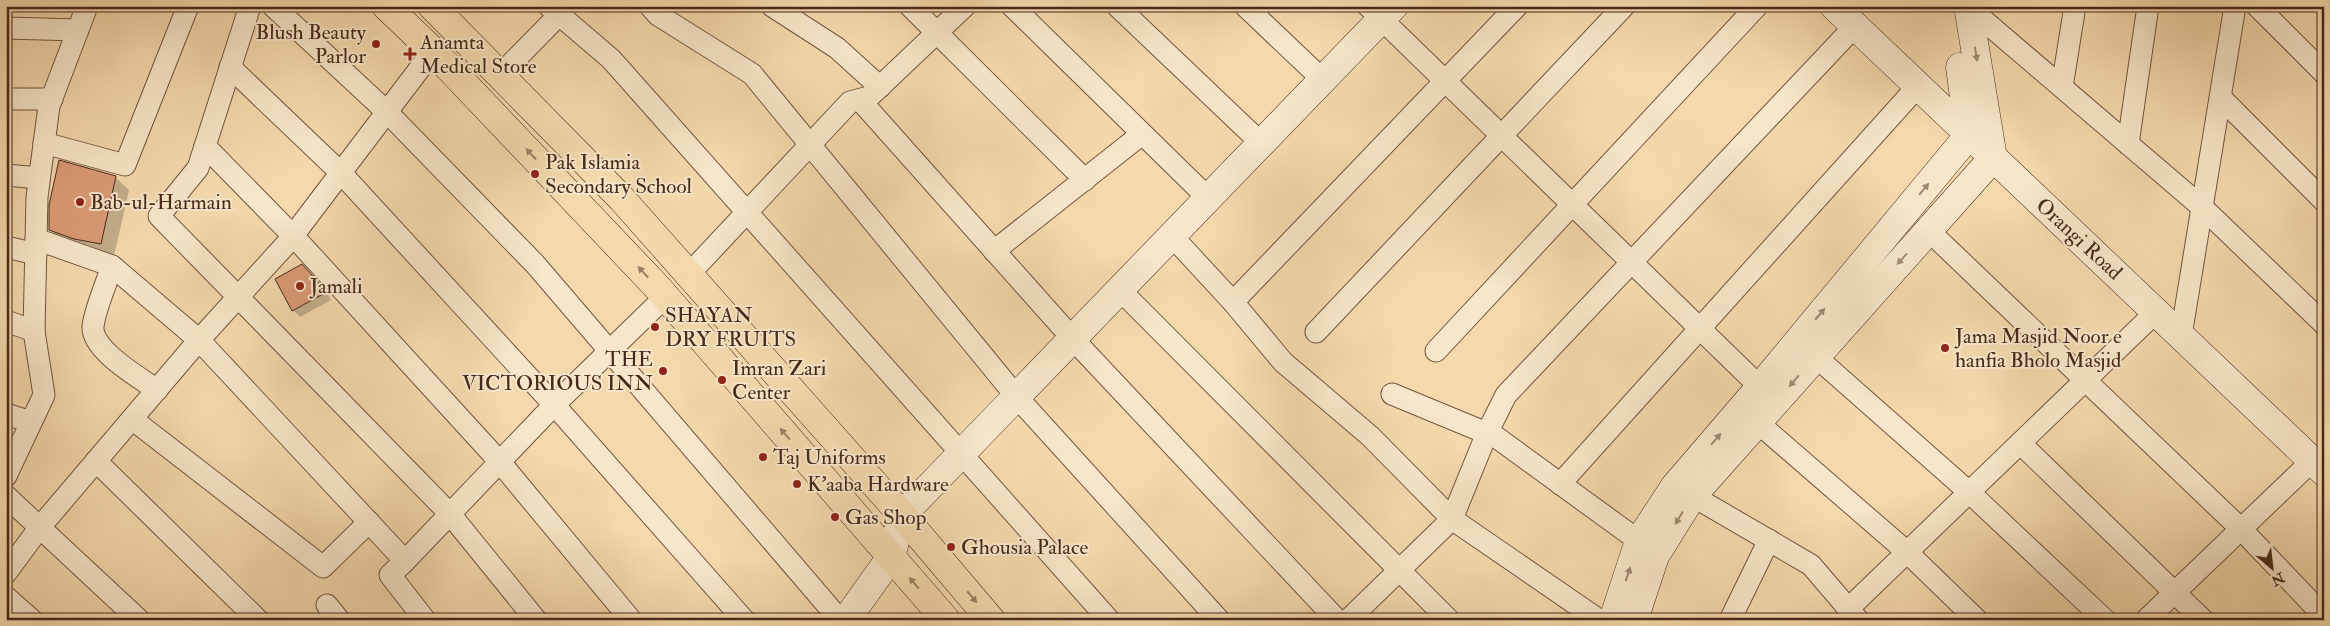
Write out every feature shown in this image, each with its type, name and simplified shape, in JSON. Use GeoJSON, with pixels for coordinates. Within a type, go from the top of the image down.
{"type":"FeatureCollection","features":[{"type":"Feature","properties":{"kind":"main road"},"geometry":{"type":"LineString","coordinates":[[386,6],[433,51],[665,297],[946,620]]}},
{"type":"Feature","properties":{"kind":"main road"},"geometry":{"type":"LineString","coordinates":[[432,6],[621,198],[902,515],[991,620]]}},
{"type":"Feature","properties":{"kind":"main road","name":"Orangi Road"},"geometry":{"type":"LineString","coordinates":[[1834,6],[2181,336],[2320,462]]}},
{"type":"Feature","properties":{"kind":"main road"},"geometry":{"type":"LineString","coordinates":[[1613,620],[1639,542],[1684,490],[1760,387],[1969,135],[1950,6]]}},
{"type":"Feature","properties":{"kind":"main road"},"geometry":{"type":"LineString","coordinates":[[1634,620],[1655,556],[1684,490],[1757,422],[1993,158],[1968,7]]}},
{"type":"Feature","properties":{"kind":"main road"},"geometry":{"type":"LineString","coordinates":[[846,620],[891,557],[902,515],[1323,80],[1381,11]]}},
{"type":"Feature","properties":{"kind":"street"},"geometry":{"type":"LineString","coordinates":[[6,476],[44,394],[34,330],[39,178],[52,99],[87,6]]}},
{"type":"Feature","properties":{"kind":"street"},"geometry":{"type":"LineString","coordinates":[[44,143],[125,165],[188,6]]}},
{"type":"Feature","properties":{"kind":"street"},"geometry":{"type":"LineString","coordinates":[[250,6],[198,168],[159,216],[450,514],[536,620]]}},
{"type":"Feature","properties":{"kind":"street"},"geometry":{"type":"LineString","coordinates":[[274,6],[387,112],[535,264],[840,620]]}},
{"type":"Feature","properties":{"kind":"street"},"geometry":{"type":"LineString","coordinates":[[650,6],[658,15],[752,74],[1016,396],[1219,620]]}},
{"type":"Feature","properties":{"kind":"street"},"geometry":{"type":"LineString","coordinates":[[910,6],[1085,180]]}},
{"type":"Feature","properties":{"kind":"street"},"geometry":{"type":"LineString","coordinates":[[689,274],[811,146],[850,102],[869,97],[965,6]]}},
{"type":"Feature","properties":{"kind":"street"},"geometry":{"type":"LineString","coordinates":[[1012,6],[1208,198]]}},
{"type":"Feature","properties":{"kind":"street"},"geometry":{"type":"LineString","coordinates":[[1118,6],[1261,143]]}},
{"type":"Feature","properties":{"kind":"street"},"geometry":{"type":"LineString","coordinates":[[1245,6],[1323,80]]}},
{"type":"Feature","properties":{"kind":"street"},"geometry":{"type":"LineString","coordinates":[[1232,302],[1517,6]]}},
{"type":"Feature","properties":{"kind":"street"},"geometry":{"type":"LineString","coordinates":[[1316,332],[1624,6]]}},
{"type":"Feature","properties":{"kind":"street"},"geometry":{"type":"LineString","coordinates":[[1436,351],[1757,6]]}},
{"type":"Feature","properties":{"kind":"street"},"geometry":{"type":"LineString","coordinates":[[1992,28],[1996,6]]}},
{"type":"Feature","properties":{"kind":"street"},"geometry":{"type":"LineString","coordinates":[[2062,88],[2076,6]]}},
{"type":"Feature","properties":{"kind":"street"},"geometry":{"type":"LineString","coordinates":[[2128,144],[2148,6]]}},
{"type":"Feature","properties":{"kind":"street"},"geometry":{"type":"LineString","coordinates":[[2181,336],[2235,6]]}},
{"type":"Feature","properties":{"kind":"street"},"geometry":{"type":"LineString","coordinates":[[2258,6],[2324,73]]}},
{"type":"Feature","properties":{"kind":"street"},"geometry":{"type":"LineString","coordinates":[[1968,7],[2203,208],[2324,324]]}},
{"type":"Feature","properties":{"kind":"street"},"geometry":{"type":"LineString","coordinates":[[784,9],[837,48],[880,86]]}},
{"type":"Feature","properties":{"kind":"street"},"geometry":{"type":"LineString","coordinates":[[500,75],[554,11],[611,59],[962,452],[1109,620]]}},
{"type":"Feature","properties":{"kind":"street"},"geometry":{"type":"LineString","coordinates":[[1381,11],[1444,82],[1760,387]]}},
{"type":"Feature","properties":{"kind":"street"},"geometry":{"type":"LineString","coordinates":[[1348,620],[1452,519],[1487,433],[1506,395],[1855,26]]}},
{"type":"Feature","properties":{"kind":"street"},"geometry":{"type":"LineString","coordinates":[[6,28],[78,30]]}},
{"type":"Feature","properties":{"kind":"street"},"geometry":{"type":"LineString","coordinates":[[6,573],[40,527],[198,340],[292,237],[433,51]]}},
{"type":"Feature","properties":{"kind":"street"},"geometry":{"type":"LineString","coordinates":[[230,67],[340,173],[554,405],[744,620]]}},
{"type":"Feature","properties":{"kind":"street"},"geometry":{"type":"LineString","coordinates":[[1560,484],[1918,86]]}},
{"type":"Feature","properties":{"kind":"street"},"geometry":{"type":"LineString","coordinates":[[2221,98],[2324,201]]}},
{"type":"Feature","properties":{"kind":"street"},"geometry":{"type":"LineString","coordinates":[[6,99],[52,99]]}},
{"type":"Feature","properties":{"kind":"street"},"geometry":{"type":"LineString","coordinates":[[860,100],[1072,338],[1337,620]]}},
{"type":"Feature","properties":{"kind":"street"},"geometry":{"type":"LineString","coordinates":[[994,251],[1142,134]]}},
{"type":"Feature","properties":{"kind":"street"},"geometry":{"type":"LineString","coordinates":[[205,146],[297,240],[499,461],[630,620]]}},
{"type":"Feature","properties":{"kind":"street"},"geometry":{"type":"LineString","coordinates":[[6,175],[39,178]]}},
{"type":"Feature","properties":{"kind":"street"},"geometry":{"type":"LineString","coordinates":[[1928,230],[2241,529],[2324,616]]}},
{"type":"Feature","properties":{"kind":"street"},"geometry":{"type":"LineString","coordinates":[[1172,235],[1283,362],[1370,436],[1452,519],[1599,620]]}},
{"type":"Feature","properties":{"kind":"street"},"geometry":{"type":"LineString","coordinates":[[6,246],[36,246],[112,266],[198,340],[404,561]]}},
{"type":"Feature","properties":{"kind":"street"},"geometry":{"type":"LineString","coordinates":[[112,266],[93,328],[96,340],[110,356],[157,390]]}},
{"type":"Feature","properties":{"kind":"street"},"geometry":{"type":"LineString","coordinates":[[1119,289],[1449,620]]}},
{"type":"Feature","properties":{"kind":"street"},"geometry":{"type":"LineString","coordinates":[[419,618],[390,575],[554,405],[611,352],[665,297]]}},
{"type":"Feature","properties":{"kind":"street"},"geometry":{"type":"LineString","coordinates":[[1684,490],[1811,564],[1852,615],[1907,552],[2156,312]]}},
{"type":"Feature","properties":{"kind":"street"},"geometry":{"type":"LineString","coordinates":[[6,321],[34,330]]}},
{"type":"Feature","properties":{"kind":"street"},"geometry":{"type":"LineString","coordinates":[[1815,356],[1969,492],[2105,620]]}},
{"type":"Feature","properties":{"kind":"street"},"geometry":{"type":"LineString","coordinates":[[1392,394],[1496,437],[1639,542]]}},
{"type":"Feature","properties":{"kind":"street"},"geometry":{"type":"LineString","coordinates":[[6,414],[31,422]]}},
{"type":"Feature","properties":{"kind":"street"},"geometry":{"type":"LineString","coordinates":[[132,419],[323,568],[369,522]]}},
{"type":"Feature","properties":{"kind":"street"},"geometry":{"type":"LineString","coordinates":[[1757,422],[1907,552],[1978,620]]}},
{"type":"Feature","properties":{"kind":"street"},"geometry":{"type":"LineString","coordinates":[[2020,443],[2203,620]]}},
{"type":"Feature","properties":{"kind":"street"},"geometry":{"type":"LineString","coordinates":[[96,461],[258,620]]}},
{"type":"Feature","properties":{"kind":"street"},"geometry":{"type":"LineString","coordinates":[[2146,620],[2241,529],[2320,462]]}},
{"type":"Feature","properties":{"kind":"street"},"geometry":{"type":"LineString","coordinates":[[6,496],[138,620]]}},
{"type":"Feature","properties":{"kind":"street"},"geometry":{"type":"LineString","coordinates":[[1730,620],[1770,540]]}},
{"type":"Feature","properties":{"kind":"street"},"geometry":{"type":"LineString","coordinates":[[6,596],[32,620]]}},
{"type":"Feature","properties":{"kind":"building","name":"Bab-ul-Harmain"},"geometry":{"type":"Polygon","coordinates":[[[59,160],[116,176],[101,244],[74,239],[49,230],[49,205],[59,160]]]}},
{"type":"Feature","properties":{"kind":"building","name":"Jamali"},"geometry":{"type":"Polygon","coordinates":[[[302,264],[321,285],[325,293],[292,311],[275,279],[302,264]]]}},
{"type":"Feature","properties":{"kind":"place","name":"Blush Beauty Parlor"},"geometry":{"type":"Point","coordinates":[376,44]}},
{"type":"Feature","properties":{"kind":"place","name":"Anamta Medical Store"},"geometry":{"type":"Point","coordinates":[410,54]}},
{"type":"Feature","properties":{"kind":"place","name":"Pak Islamia Secondary School"},"geometry":{"type":"Point","coordinates":[535,174]}},
{"type":"Feature","properties":{"kind":"place","name":"Bab-ul-Harmain"},"geometry":{"type":"Point","coordinates":[80,202]}},
{"type":"Feature","properties":{"kind":"place","name":"Jamali"},"geometry":{"type":"Point","coordinates":[300,286]}},
{"type":"Feature","properties":{"kind":"place","name":"SHAYAN DRY FRUITS"},"geometry":{"type":"Point","coordinates":[655,327]}},
{"type":"Feature","properties":{"kind":"place","name":"Jama Masjid Noor e hanfia Bholo Masjid"},"geometry":{"type":"Point","coordinates":[1945,348]}},
{"type":"Feature","properties":{"kind":"place","name":"THE VICTORIOUS INN"},"geometry":{"type":"Point","coordinates":[663,371]}},
{"type":"Feature","properties":{"kind":"place","name":"Imran Zari Center"},"geometry":{"type":"Point","coordinates":[722,380]}},
{"type":"Feature","properties":{"kind":"place","name":"Taj Uniforms"},"geometry":{"type":"Point","coordinates":[763,457]}},
{"type":"Feature","properties":{"kind":"place","name":"K'aaba Hardware"},"geometry":{"type":"Point","coordinates":[797,484]}},
{"type":"Feature","properties":{"kind":"place","name":"Gas Shop"},"geometry":{"type":"Point","coordinates":[835,517]}},
{"type":"Feature","properties":{"kind":"place","name":"Ghousia Palace"},"geometry":{"type":"Point","coordinates":[951,547]}}]}
